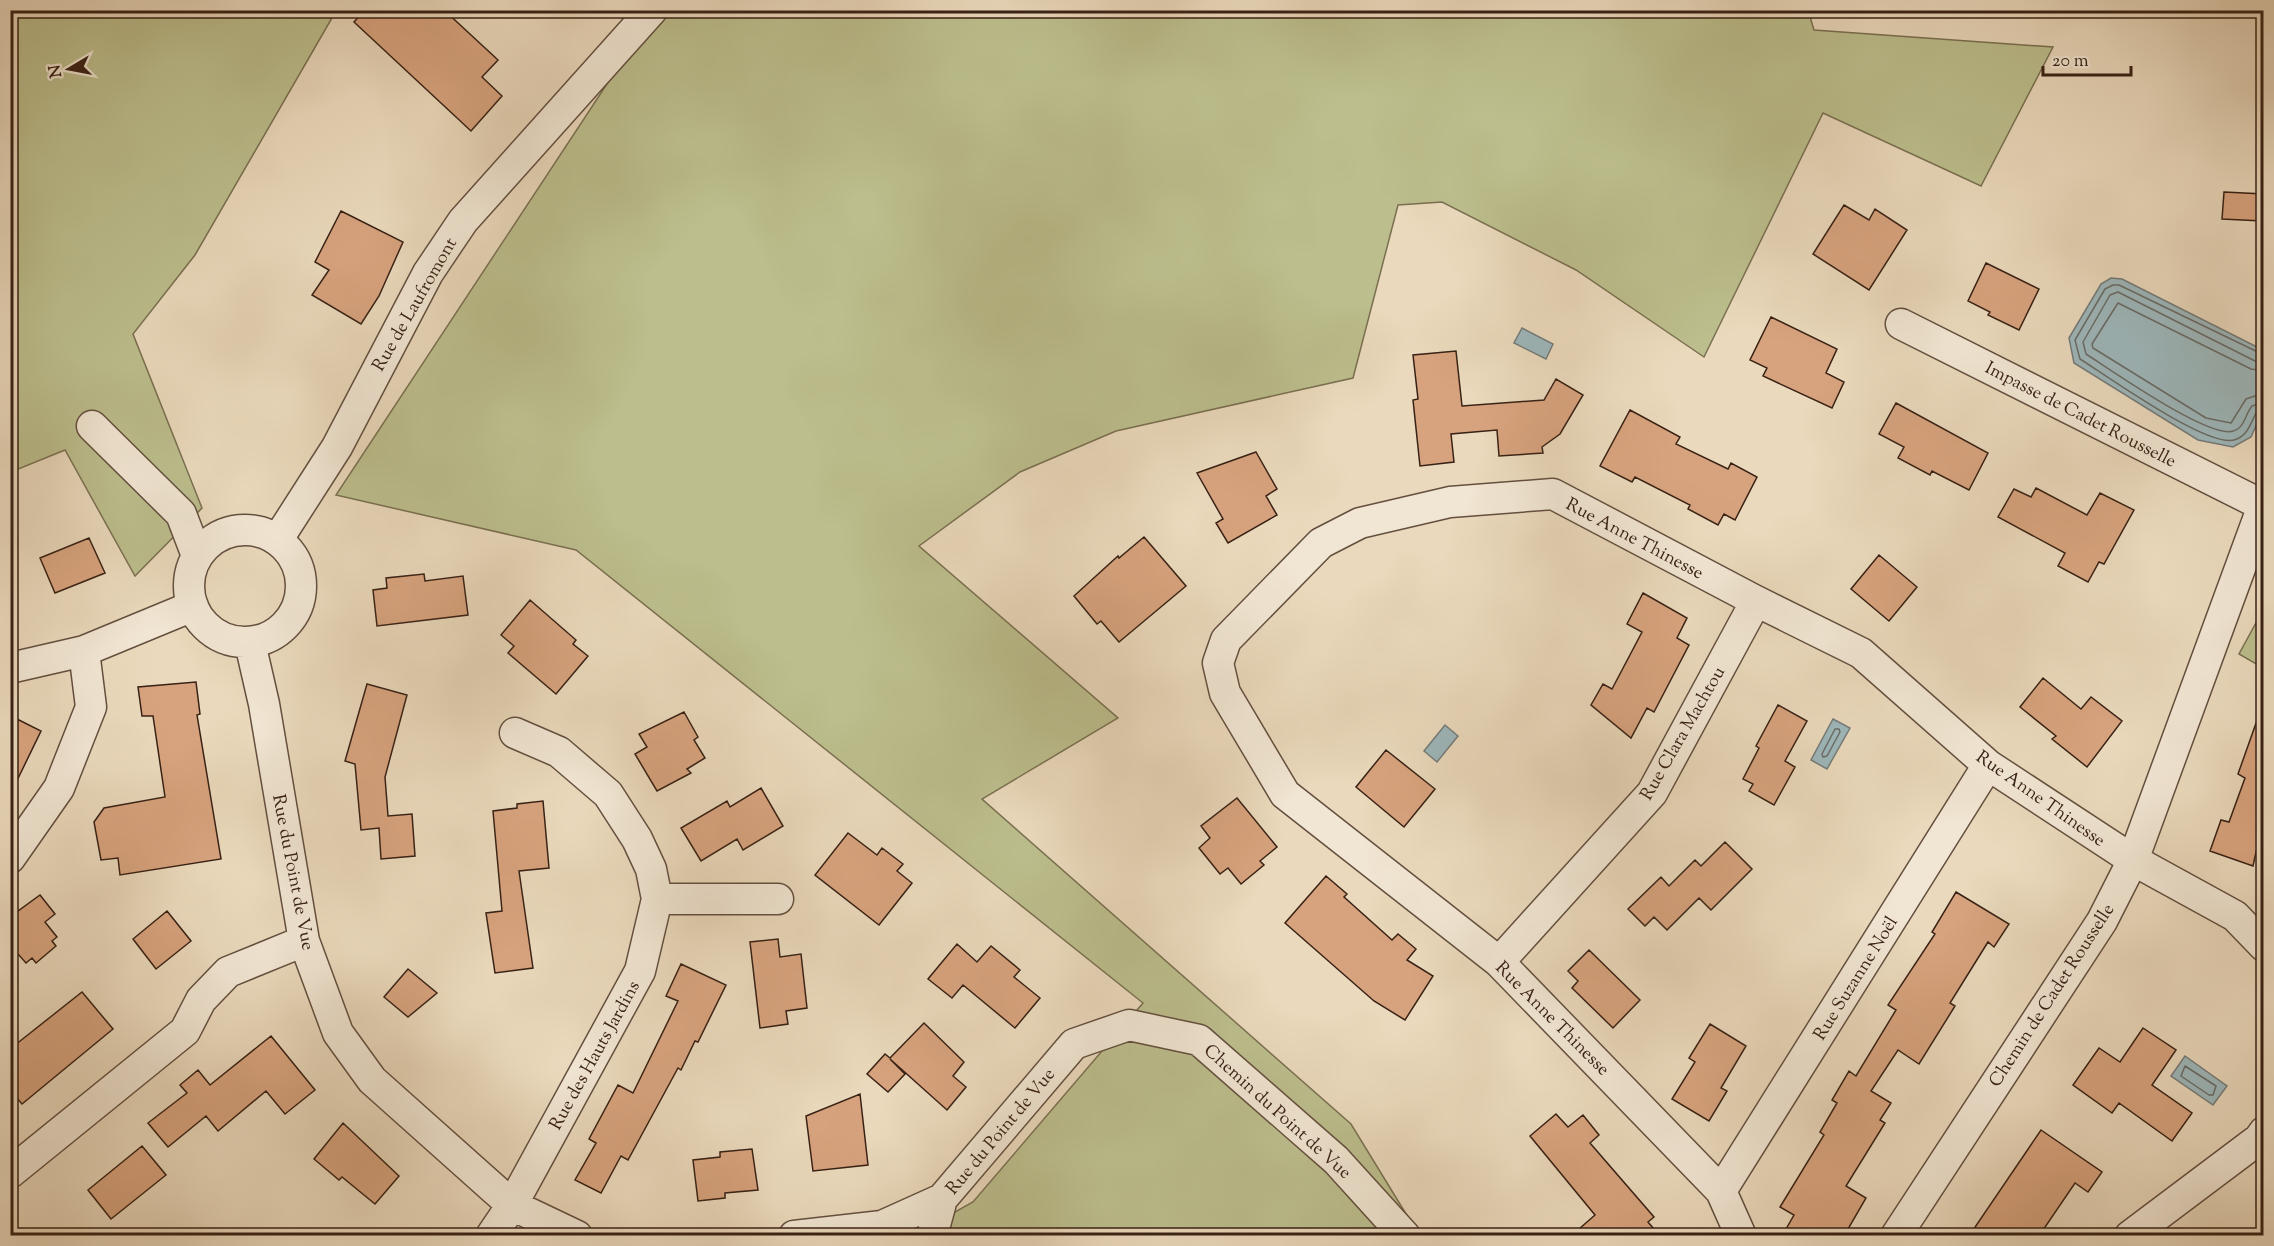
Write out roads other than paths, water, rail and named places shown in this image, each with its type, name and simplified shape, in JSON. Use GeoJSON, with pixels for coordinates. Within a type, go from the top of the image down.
{"type":"FeatureCollection","features":[{"type":"Feature","properties":{"kind":"street","name":"Rue de Laufromont"},"geometry":{"type":"LineString","coordinates":[[278,539],[337,447],[428,273],[463,221],[652,10]]}},
{"type":"Feature","properties":{"kind":"street","name":"Impasse de Cadet Rousselle"},"geometry":{"type":"LineString","coordinates":[[1901,324],[2263,504]]}},
{"type":"Feature","properties":{"kind":"street"},"geometry":{"type":"LineString","coordinates":[[92,426],[181,514],[197,556]]}},
{"type":"Feature","properties":{"kind":"street","name":"Rue Anne Thinesse"},"geometry":{"type":"LineString","coordinates":[[1740,1236],[1721,1191],[1499,962],[1285,794],[1225,693],[1218,663],[1227,640],[1321,543],[1360,523],[1450,501],[1553,494],[1756,601],[1861,653],[1988,765],[2133,860],[2235,916],[2264,946]]}},
{"type":"Feature","properties":{"kind":"street","name":"Chemin de Cadet Rousselle"},"geometry":{"type":"LineString","coordinates":[[1896,1236],[2102,921],[2133,860],[2263,504]]}},
{"type":"Feature","properties":{"kind":"street"},"geometry":{"type":"LineString","coordinates":[[253,530],[278,539],[292,554],[298,565],[302,584],[299,605],[289,622],[269,638],[250,643],[230,641],[212,632],[198,618],[189,587],[197,556],[211,542],[234,531],[253,530]]}},
{"type":"Feature","properties":{"kind":"street","name":"Rue Clara Machtou"},"geometry":{"type":"LineString","coordinates":[[1499,962],[1652,793],[1756,601]]}},
{"type":"Feature","properties":{"kind":"street"},"geometry":{"type":"LineString","coordinates":[[10,668],[84,651],[193,606]]}},
{"type":"Feature","properties":{"kind":"street","name":"Rue du Point de Vue"},"geometry":{"type":"LineString","coordinates":[[250,643],[264,704],[304,941],[338,1033],[372,1080],[512,1205],[577,1236]]}},
{"type":"Feature","properties":{"kind":"street"},"geometry":{"type":"LineString","coordinates":[[10,858],[60,788],[91,708],[84,651]]}},
{"type":"Feature","properties":{"kind":"street","name":"Rue des Hauts Jardins"},"geometry":{"type":"LineString","coordinates":[[512,1205],[640,971],[657,899],[646,859],[637,839],[608,794],[559,752],[515,733]]}},
{"type":"Feature","properties":{"kind":"street","name":"Rue Suzanne Noël"},"geometry":{"type":"LineString","coordinates":[[1721,1191],[1988,765]]}},
{"type":"Feature","properties":{"kind":"street"},"geometry":{"type":"LineString","coordinates":[[657,899],[778,899]]}},
{"type":"Feature","properties":{"kind":"street"},"geometry":{"type":"LineString","coordinates":[[10,1173],[185,1031],[201,999],[228,972],[304,941]]}},
{"type":"Feature","properties":{"kind":"street","name":"Rue du Point de Vue"},"geometry":{"type":"LineString","coordinates":[[794,1236],[882,1226],[942,1199],[1074,1044],[1129,1025]]}},
{"type":"Feature","properties":{"kind":"street","name":"Chemin du Point de Vue"},"geometry":{"type":"LineString","coordinates":[[1129,1025],[1199,1040],[1336,1160],[1405,1236]]}},
{"type":"Feature","properties":{"kind":"street"},"geometry":{"type":"LineString","coordinates":[[2130,1236],[2259,1139],[2264,1132]]}},
{"type":"Feature","properties":{"kind":"street"},"geometry":{"type":"LineString","coordinates":[[932,1236],[942,1199]]}},
{"type":"Feature","properties":{"kind":"street"},"geometry":{"type":"LineString","coordinates":[[491,1236],[512,1205]]}},
{"type":"Feature","properties":{"kind":"water"},"geometry":{"type":"Polygon","coordinates":[[[2111,278],[2122,279],[2263,350],[2263,410],[2251,437],[2233,447],[2198,440],[2074,363],[2069,338],[2101,284],[2111,278]]]}},
{"type":"Feature","properties":{"kind":"water"},"geometry":{"type":"Polygon","coordinates":[[[1522,328],[1553,344],[1546,359],[1514,343],[1522,328]]]}},
{"type":"Feature","properties":{"kind":"water"},"geometry":{"type":"Polygon","coordinates":[[[1833,719],[1850,728],[1827,769],[1811,760],[1833,719]]]}},
{"type":"Feature","properties":{"kind":"water"},"geometry":{"type":"Polygon","coordinates":[[[1445,725],[1458,736],[1437,762],[1424,751],[1445,725]]]}},
{"type":"Feature","properties":{"kind":"water"},"geometry":{"type":"Polygon","coordinates":[[[2185,1056],[2227,1086],[2213,1105],[2171,1076],[2185,1056]]]}}]}
